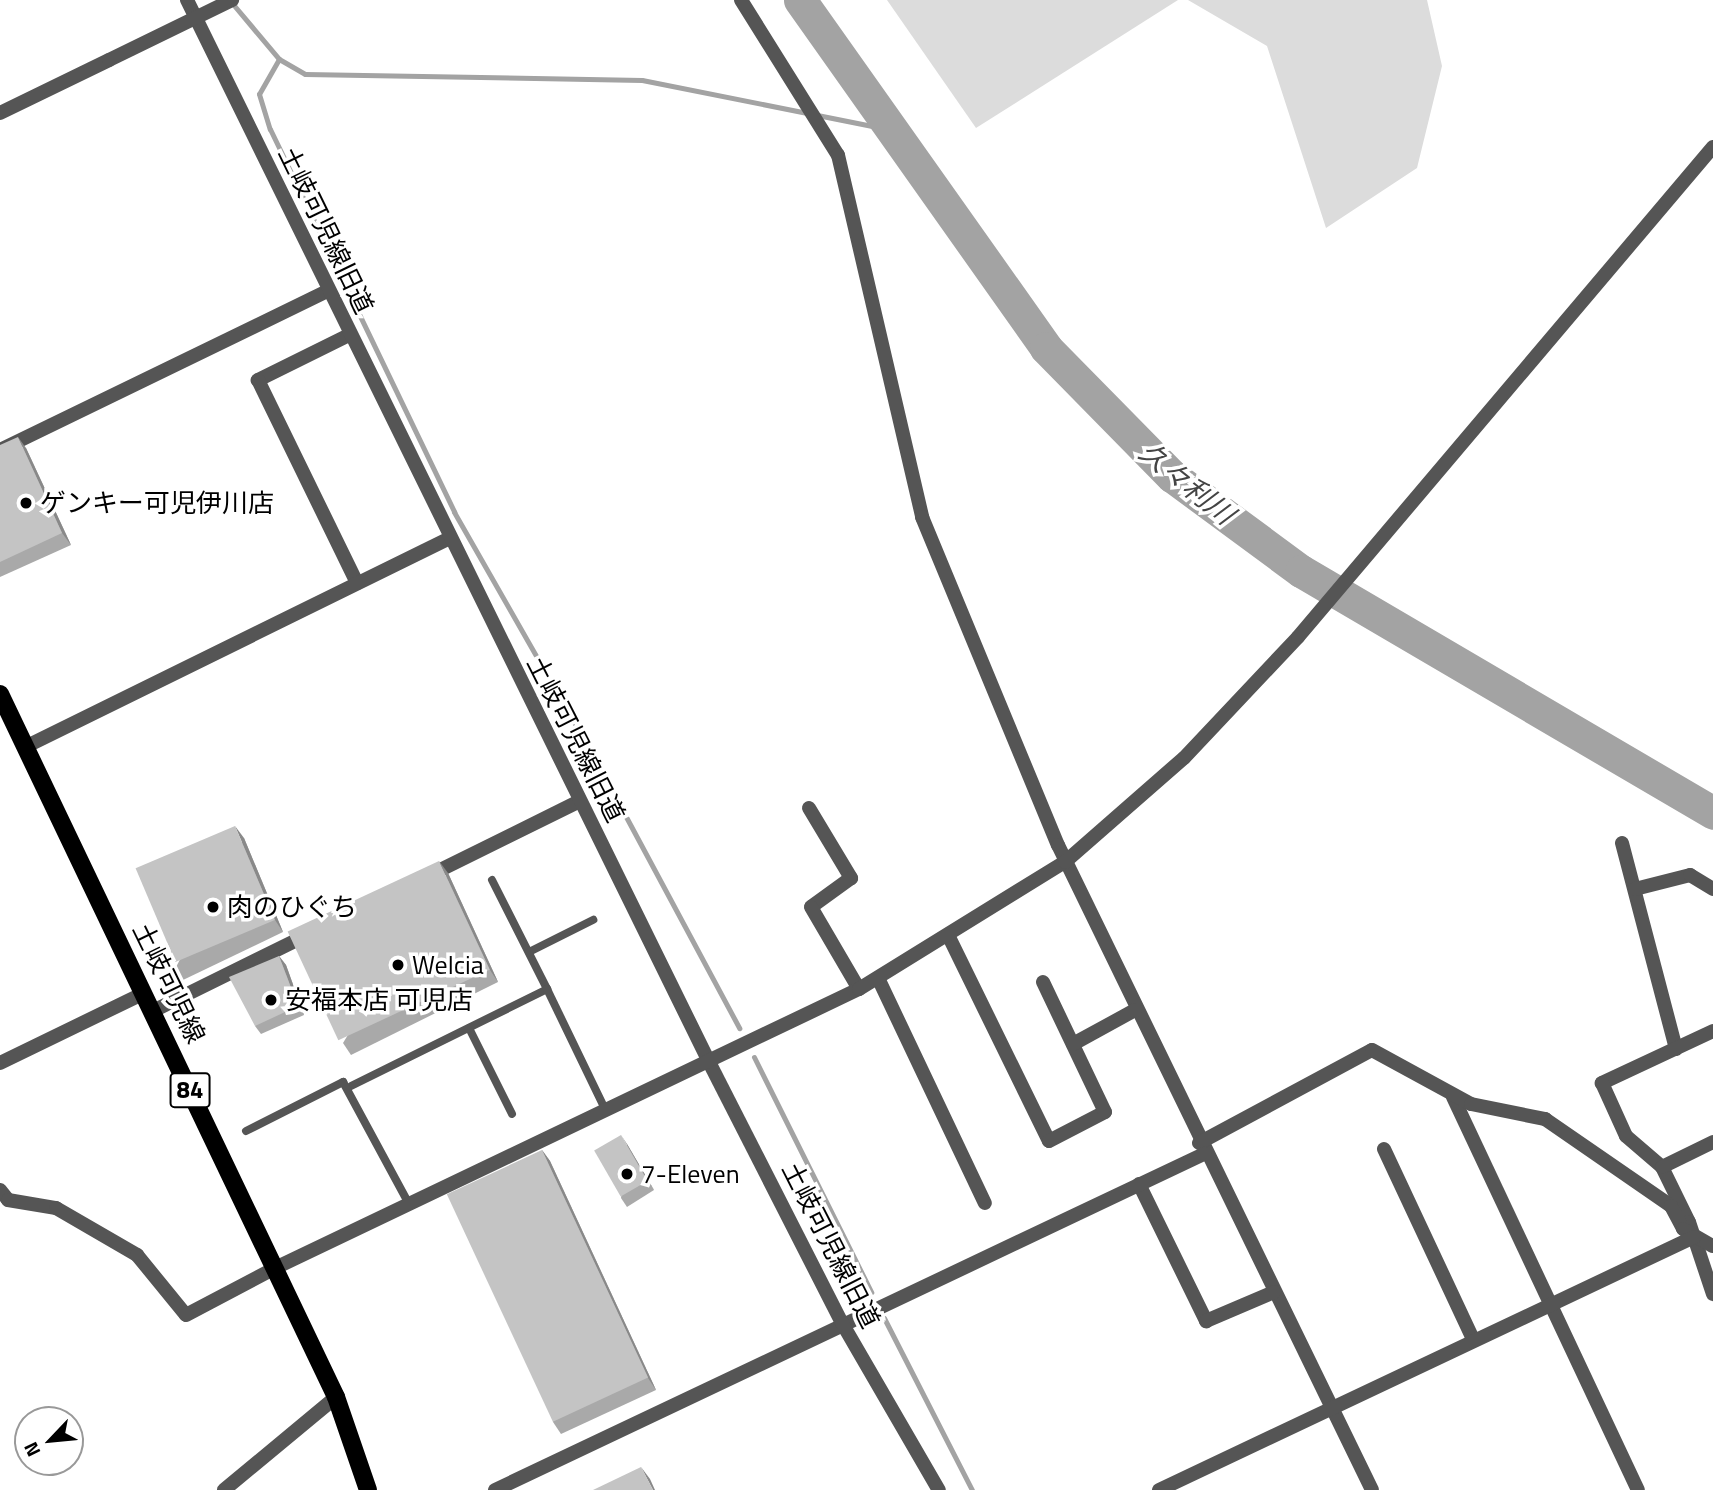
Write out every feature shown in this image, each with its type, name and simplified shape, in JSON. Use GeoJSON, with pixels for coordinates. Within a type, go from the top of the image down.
{"type":"FeatureCollection","features":[{"type":"Feature","properties":{"kind":"main road","name":"土岐可児線"},"geometry":{"type":"LineString","coordinates":[[0,694],[336,1397],[368,1490]]}},
{"type":"Feature","properties":{"kind":"street","name":"土岐可児線旧道"},"geometry":{"type":"LineString","coordinates":[[187,0],[349,335],[709,1062],[842,1322],[939,1490]]}},
{"type":"Feature","properties":{"kind":"street"},"geometry":{"type":"LineString","coordinates":[[0,113],[232,0]]}},
{"type":"Feature","properties":{"kind":"street"},"geometry":{"type":"LineString","coordinates":[[741,0],[831,144],[845,178],[922,517],[1065,862],[1202,1148],[1373,1490]]}},
{"type":"Feature","properties":{"kind":"street"},"geometry":{"type":"LineString","coordinates":[[0,1190],[8,1200],[56,1208],[137,1255],[186,1315],[275,1268],[859,989],[949,937],[1065,862],[1184,758],[1298,637],[1713,148]]}},
{"type":"Feature","properties":{"kind":"street"},"geometry":{"type":"LineString","coordinates":[[0,450],[328,291]]}},
{"type":"Feature","properties":{"kind":"street"},"geometry":{"type":"LineString","coordinates":[[349,335],[258,380],[357,583]]}},
{"type":"Feature","properties":{"kind":"street"},"geometry":{"type":"LineString","coordinates":[[25,747],[449,538]]}},
{"type":"Feature","properties":{"kind":"street"},"geometry":{"type":"LineString","coordinates":[[409,885],[580,801]]}},
{"type":"Feature","properties":{"kind":"street"},"geometry":{"type":"LineString","coordinates":[[809,808],[851,878],[811,907],[859,989]]}},
{"type":"Feature","properties":{"kind":"street"},"geometry":{"type":"LineString","coordinates":[[1622,843],[1676,1049]]}},
{"type":"Feature","properties":{"kind":"street"},"geometry":{"type":"LineString","coordinates":[[1635,888],[1689,875],[1713,889]]}},
{"type":"Feature","properties":{"kind":"street"},"geometry":{"type":"LineString","coordinates":[[153,1011],[324,927]]}},
{"type":"Feature","properties":{"kind":"street"},"geometry":{"type":"LineString","coordinates":[[949,937],[1049,1141],[1105,1112],[1043,982]]}},
{"type":"Feature","properties":{"kind":"street"},"geometry":{"type":"LineString","coordinates":[[878,978],[985,1203]]}},
{"type":"Feature","properties":{"kind":"street"},"geometry":{"type":"LineString","coordinates":[[0,1063],[144,993]]}},
{"type":"Feature","properties":{"kind":"street"},"geometry":{"type":"LineString","coordinates":[[1073,1044],[1135,1010]]}},
{"type":"Feature","properties":{"kind":"street"},"geometry":{"type":"LineString","coordinates":[[1713,1031],[1602,1083],[1626,1136],[1662,1167],[1694,1237],[1713,1294]]}},
{"type":"Feature","properties":{"kind":"street"},"geometry":{"type":"LineString","coordinates":[[495,1490],[842,1322],[1139,1184],[1372,1050],[1453,1097],[1545,1119],[1671,1206],[1694,1237],[1713,1246]]}},
{"type":"Feature","properties":{"kind":"street"},"geometry":{"type":"LineString","coordinates":[[1453,1097],[1638,1490]]}},
{"type":"Feature","properties":{"kind":"street"},"geometry":{"type":"LineString","coordinates":[[1662,1167],[1713,1142]]}},
{"type":"Feature","properties":{"kind":"street"},"geometry":{"type":"LineString","coordinates":[[1384,1149],[1473,1339]]}},
{"type":"Feature","properties":{"kind":"street"},"geometry":{"type":"LineString","coordinates":[[1139,1184],[1206,1321],[1274,1292]]}},
{"type":"Feature","properties":{"kind":"street"},"geometry":{"type":"LineString","coordinates":[[1159,1490],[1331,1404],[1694,1237]]}},
{"type":"Feature","properties":{"kind":"street"},"geometry":{"type":"LineString","coordinates":[[224,1490],[336,1397]]}},
{"type":"Feature","properties":{"kind":"lane"},"geometry":{"type":"LineString","coordinates":[[492,880],[606,1111]]}},
{"type":"Feature","properties":{"kind":"lane"},"geometry":{"type":"LineString","coordinates":[[528,952],[593,920]]}},
{"type":"Feature","properties":{"kind":"lane"},"geometry":{"type":"LineString","coordinates":[[351,1087],[547,989]]}},
{"type":"Feature","properties":{"kind":"lane"},"geometry":{"type":"LineString","coordinates":[[469,1028],[512,1114]]}},
{"type":"Feature","properties":{"kind":"lane"},"geometry":{"type":"LineString","coordinates":[[246,1131],[344,1082],[351,1087],[409,1204]]}},
{"type":"Feature","properties":{"kind":"shaded area"},"geometry":{"type":"Polygon","coordinates":[[[887,0],[1178,0],[976,128],[887,0]]]}},
{"type":"Feature","properties":{"kind":"shaded area"},"geometry":{"type":"Polygon","coordinates":[[[1188,0],[1427,0],[1442,66],[1417,168],[1326,228],[1267,46],[1188,0]]]}},
{"type":"Feature","properties":{"kind":"building","name":"ゲンキー可児伊川店"},"geometry":{"type":"Polygon","coordinates":[[[18,437],[62,533],[0,562],[0,445],[18,437]]]}},
{"type":"Feature","properties":{"kind":"building","name":"肉のひぐち"},"geometry":{"type":"Polygon","coordinates":[[[235,826],[275,920],[175,962],[136,868],[235,826]]]}},
{"type":"Feature","properties":{"kind":"building","name":"Welcia"},"geometry":{"type":"Polygon","coordinates":[[[439,861],[490,970],[338,1040],[288,932],[439,861]]]}},
{"type":"Feature","properties":{"kind":"building","name":"安福本店 可児店"},"geometry":{"type":"Polygon","coordinates":[[[279,956],[298,1006],[255,1026],[229,977],[279,956]]]}},
{"type":"Feature","properties":{"kind":"building","name":"7-Eleven"},"geometry":{"type":"Polygon","coordinates":[[[621,1135],[648,1181],[621,1196],[594,1150],[621,1135]]]}},
{"type":"Feature","properties":{"kind":"building"},"geometry":{"type":"Polygon","coordinates":[[[542,1150],[648,1377],[553,1422],[447,1194],[542,1150]]]}},
{"type":"Feature","properties":{"kind":"building"},"geometry":{"type":"Polygon","coordinates":[[[641,1467],[653,1490],[593,1490],[641,1467]]]}},
{"type":"Feature","properties":{"kind":"waterway","name":"久々利川"},"geometry":{"type":"LineString","coordinates":[[800,0],[1046,348],[1172,476],[1301,571],[1713,813]]}},
{"type":"Feature","properties":{"kind":"waterway"},"geometry":{"type":"LineString","coordinates":[[232,3],[279,59],[259,94],[270,129],[454,512],[603,773]]}},
{"type":"Feature","properties":{"kind":"waterway"},"geometry":{"type":"LineString","coordinates":[[279,59],[305,74],[642,80],[892,130]]}},
{"type":"Feature","properties":{"kind":"waterway"},"geometry":{"type":"LineString","coordinates":[[617,800],[739,1028]]}},
{"type":"Feature","properties":{"kind":"waterway"},"geometry":{"type":"LineString","coordinates":[[754,1057],[871,1292]]}},
{"type":"Feature","properties":{"kind":"waterway"},"geometry":{"type":"LineString","coordinates":[[884,1318],[972,1490]]}},
{"type":"Feature","properties":{"kind":"place","name":"ゲンキー可児伊川店"},"geometry":{"type":"Point","coordinates":[26,503]}},
{"type":"Feature","properties":{"kind":"place","name":"肉のひぐち"},"geometry":{"type":"Point","coordinates":[213,907]}},
{"type":"Feature","properties":{"kind":"place","name":"Welcia"},"geometry":{"type":"Point","coordinates":[398,965]}},
{"type":"Feature","properties":{"kind":"place","name":"安福本店 可児店"},"geometry":{"type":"Point","coordinates":[271,1000]}},
{"type":"Feature","properties":{"kind":"place","name":"7-Eleven"},"geometry":{"type":"Point","coordinates":[627,1174]}}]}
